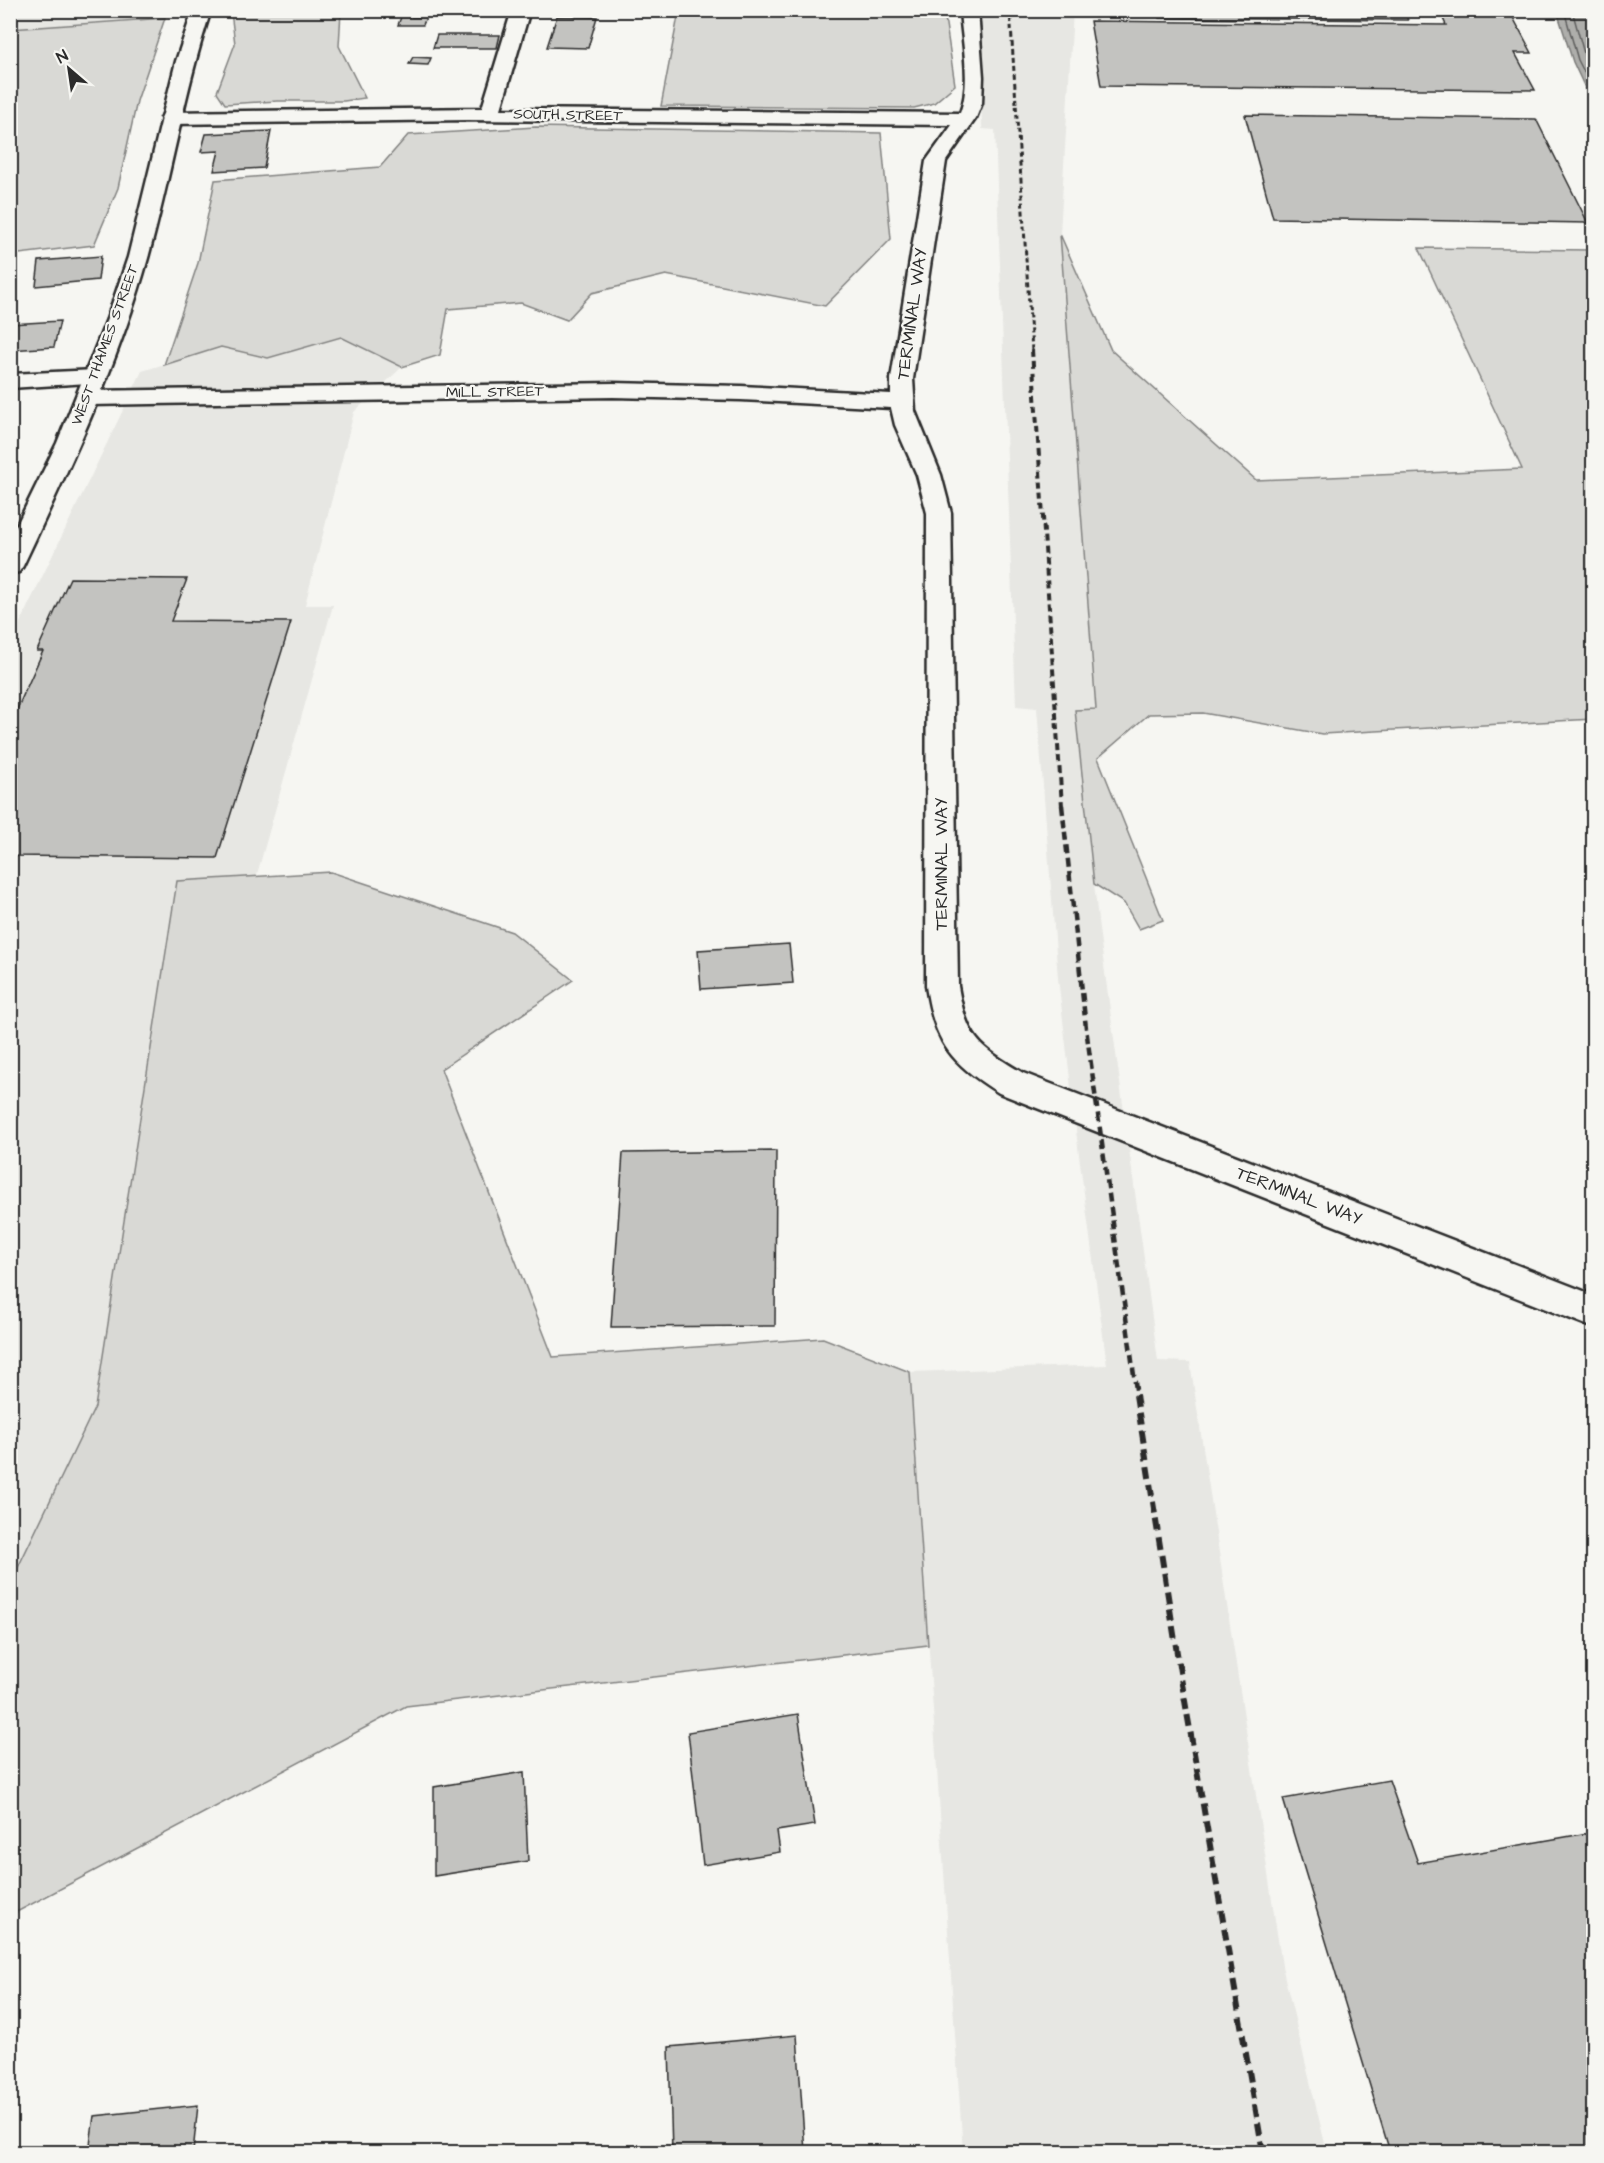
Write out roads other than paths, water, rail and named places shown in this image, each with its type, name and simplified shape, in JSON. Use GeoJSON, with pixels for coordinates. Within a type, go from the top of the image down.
{"type":"FeatureCollection","features":[{"type":"Feature","properties":{"kind":"street","name":"WEST THAMES STREET"},"geometry":{"type":"LineString","coordinates":[[10,566],[24,542],[92,388],[138,257],[170,118],[185,61],[202,10]]}},
{"type":"Feature","properties":{"kind":"street"},"geometry":{"type":"LineString","coordinates":[[490,114],[521,10]]}},
{"type":"Feature","properties":{"kind":"street","name":"TERMINAL WAY"},"geometry":{"type":"LineString","coordinates":[[969,10],[973,103],[965,119],[940,152],[933,171],[902,379],[902,402],[907,425],[930,475],[939,513],[942,986],[946,1017],[955,1037],[966,1051],[1011,1083],[1593,1312]]}},
{"type":"Feature","properties":{"kind":"street","name":"SOUTH STREET"},"geometry":{"type":"LineString","coordinates":[[170,118],[490,114],[965,119]]}},
{"type":"Feature","properties":{"kind":"street","name":"MILL STREET"},"geometry":{"type":"LineString","coordinates":[[10,381],[92,388],[623,390],[741,393],[902,402]]}},
{"type":"Feature","properties":{"kind":"water"},"geometry":{"type":"Polygon","coordinates":[[[1557,11],[1593,11],[1593,105],[1573,62],[1557,11]]]}},
{"type":"Feature","properties":{"kind":"railway"},"geometry":{"type":"LineString","coordinates":[[1010,10],[1032,351]]}},
{"type":"Feature","properties":{"kind":"railway"},"geometry":{"type":"LineString","coordinates":[[1032,350],[1062,806]]}},
{"type":"Feature","properties":{"kind":"railway"},"geometry":{"type":"LineString","coordinates":[[1062,805],[1086,1028],[1137,1397]]}},
{"type":"Feature","properties":{"kind":"railway"},"geometry":{"type":"LineString","coordinates":[[1136,1395],[1180,1672],[1263,2152]]}}]}
